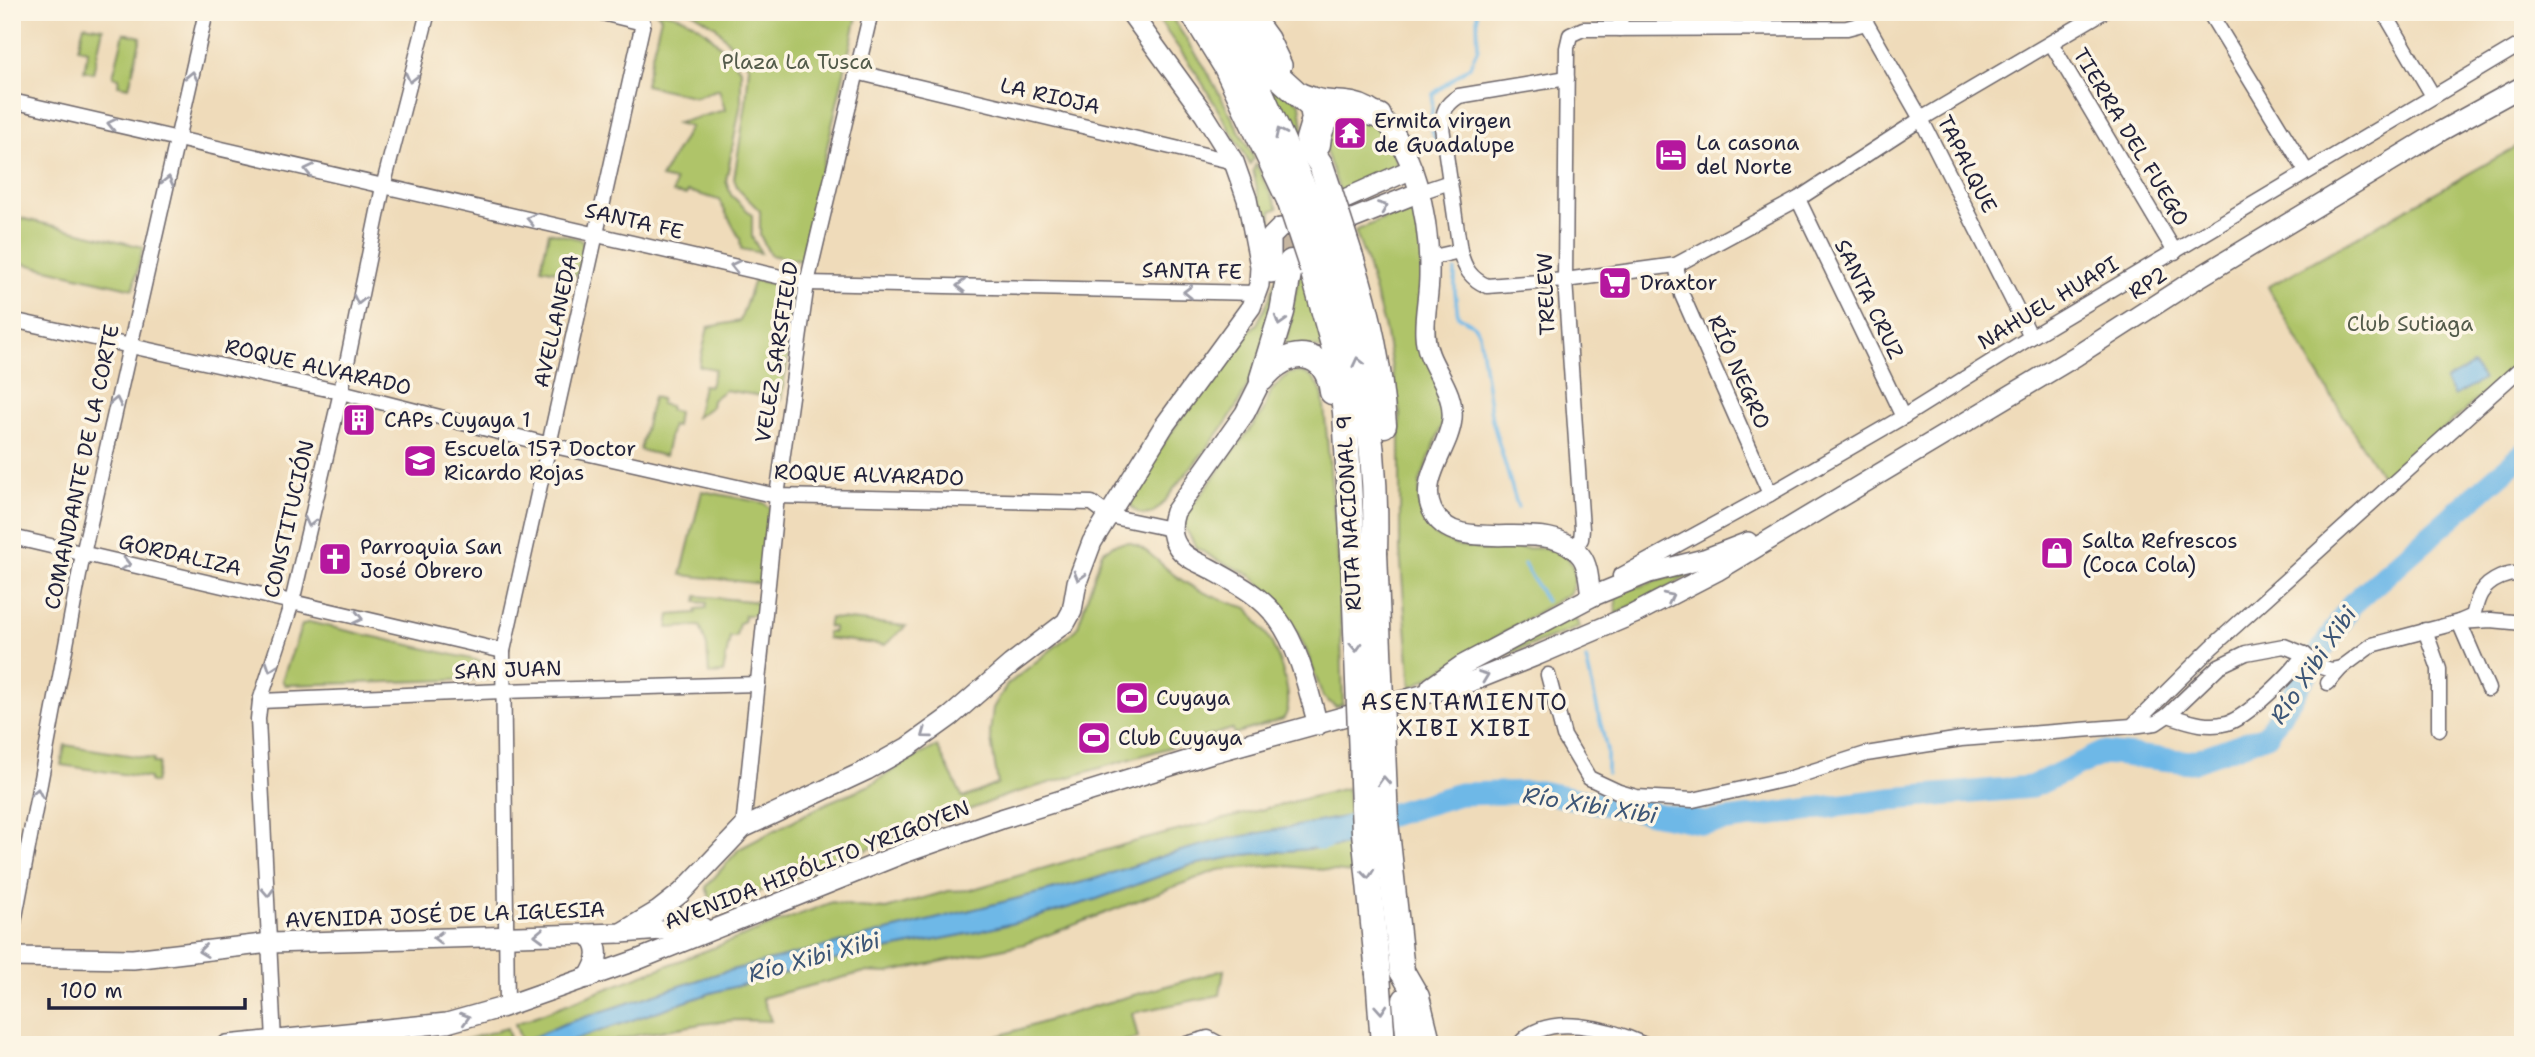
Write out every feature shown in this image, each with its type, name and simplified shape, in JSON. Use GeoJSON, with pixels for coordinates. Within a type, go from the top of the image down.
{"type":"FeatureCollection","features":[{"type":"Feature","properties":{"kind":"highway","name":"RUTA NACIONAL 9"},"geometry":{"type":"LineString","coordinates":[[1192,12],[1305,205]]}},
{"type":"Feature","properties":{"kind":"highway","name":"RUTA NACIONAL 9"},"geometry":{"type":"LineString","coordinates":[[1215,12],[1256,81],[1305,205],[1306,260],[1338,363],[1345,412],[1350,521],[1368,549]]}},
{"type":"Feature","properties":{"kind":"highway"},"geometry":{"type":"LineString","coordinates":[[1232,12],[1279,77],[1312,107],[1314,119],[1308,139],[1310,148],[1321,166]]}},
{"type":"Feature","properties":{"kind":"highway"},"geometry":{"type":"LineString","coordinates":[[1262,379],[1282,312],[1306,260],[1305,205],[1321,166],[1319,135],[1335,113],[1351,109],[1379,116]]}},
{"type":"Feature","properties":{"kind":"highway"},"geometry":{"type":"LineString","coordinates":[[1306,260],[1368,312],[1382,396],[1387,463],[1386,490],[1368,549],[1387,822],[1390,972],[1383,1045]]}},
{"type":"Feature","properties":{"kind":"highway"},"geometry":{"type":"LineString","coordinates":[[1262,379],[1279,362],[1301,355],[1319,362],[1326,371],[1332,389],[1340,485],[1350,521]]}},
{"type":"Feature","properties":{"kind":"highway"},"geometry":{"type":"LineString","coordinates":[[1390,972],[1409,1045]]}},
{"type":"Feature","properties":{"kind":"highway"},"geometry":{"type":"LineString","coordinates":[[1390,972],[1417,997],[1429,1045]]}},
{"type":"Feature","properties":{"kind":"main road"},"geometry":{"type":"LineString","coordinates":[[1130,12],[1198,104],[1234,162],[1247,199],[1260,267],[1256,293]]}},
{"type":"Feature","properties":{"kind":"main road"},"geometry":{"type":"LineString","coordinates":[[1250,12],[1269,38],[1293,89],[1319,99],[1356,102],[1379,116],[1392,131],[1412,169],[1426,222],[1429,258],[1426,344],[1447,387],[1452,414],[1448,440],[1428,488],[1432,512],[1443,525],[1455,532],[1560,541],[1575,549],[1583,558],[1590,596],[1578,611],[1579,618],[1588,628],[1604,627],[1612,616],[1611,608],[1607,601],[1590,596]]}},
{"type":"Feature","properties":{"kind":"main road","name":"RP2"},"geometry":{"type":"LineString","coordinates":[[1419,696],[1473,681],[1604,627],[1717,571],[2076,356],[2183,287],[2441,131],[2523,86]]}},
{"type":"Feature","properties":{"kind":"main road"},"geometry":{"type":"LineString","coordinates":[[1305,205],[1412,169]]}},
{"type":"Feature","properties":{"kind":"main road"},"geometry":{"type":"LineString","coordinates":[[1345,222],[1420,192]]}},
{"type":"Feature","properties":{"kind":"main road","name":"AVENIDA JOSÉ DE LA IGLESIA"},"geometry":{"type":"LineString","coordinates":[[1305,205],[1271,237],[1306,260]]}},
{"type":"Feature","properties":{"kind":"main road","name":"AVENIDA JOSÉ DE LA IGLESIA"},"geometry":{"type":"LineString","coordinates":[[12,957],[133,959],[271,943],[621,933],[658,911],[681,892],[743,828],[867,770],[908,747],[951,716],[1011,664],[1066,622],[1072,611],[1077,582],[1087,553],[1164,426],[1238,327],[1256,293],[1268,283],[1272,270],[1306,260]]}},
{"type":"Feature","properties":{"kind":"main road"},"geometry":{"type":"LineString","coordinates":[[1262,379],[1245,413],[1184,496],[1175,512],[1171,529],[1182,552],[1257,597],[1279,620],[1303,674],[1318,725]]}},
{"type":"Feature","properties":{"kind":"main road","name":"RP2"},"geometry":{"type":"LineString","coordinates":[[1419,696],[1461,666],[1590,596],[1649,573],[1704,559],[1800,521]]}},
{"type":"Feature","properties":{"kind":"main road","name":"AVENIDA HIPÓLITO YRIGOYEN"},"geometry":{"type":"LineString","coordinates":[[227,1045],[447,1023],[507,1006],[637,960],[904,853],[1014,814],[1159,768],[1419,696]]}},
{"type":"Feature","properties":{"kind":"main road"},"geometry":{"type":"LineString","coordinates":[[637,960],[658,945],[670,929],[681,892]]}},
{"type":"Feature","properties":{"kind":"main road"},"geometry":{"type":"LineString","coordinates":[[621,933],[720,925]]}},
{"type":"Feature","properties":{"kind":"main road"},"geometry":{"type":"LineString","coordinates":[[587,934],[596,945],[598,958],[588,978]]}},
{"type":"Feature","properties":{"kind":"street","name":"COMANDANTE DE LA CORTE"},"geometry":{"type":"LineString","coordinates":[[12,933],[83,554],[206,12]]}},
{"type":"Feature","properties":{"kind":"street","name":"CONSTITUCIÓN"},"geometry":{"type":"LineString","coordinates":[[274,1041],[258,719],[260,701],[292,602],[341,392],[383,187],[428,12]]}},
{"type":"Feature","properties":{"kind":"street","name":"AVELLANEDA"},"geometry":{"type":"LineString","coordinates":[[507,1006],[503,651],[643,23],[598,12]]}},
{"type":"Feature","properties":{"kind":"street","name":"VELEZ SARSFIELD"},"geometry":{"type":"LineString","coordinates":[[743,828],[777,496],[807,283],[871,12]]}},
{"type":"Feature","properties":{"kind":"street"},"geometry":{"type":"LineString","coordinates":[[1620,12],[1620,29],[1847,28],[1863,18]]}},
{"type":"Feature","properties":{"kind":"street"},"geometry":{"type":"LineString","coordinates":[[1567,78],[1459,96],[1447,104],[1443,111],[1442,128],[1464,267],[1478,282],[1487,286],[1565,280],[1676,265],[1798,199],[1921,119],[2103,12]]}},
{"type":"Feature","properties":{"kind":"street"},"geometry":{"type":"LineString","coordinates":[[2209,12],[2306,171]]}},
{"type":"Feature","properties":{"kind":"street"},"geometry":{"type":"LineString","coordinates":[[2384,12],[2433,96]]}},
{"type":"Feature","properties":{"kind":"street","name":"TAPALQUE"},"geometry":{"type":"LineString","coordinates":[[1863,18],[1921,119],[2031,337]]}},
{"type":"Feature","properties":{"kind":"street","name":"TRELEW"},"geometry":{"type":"LineString","coordinates":[[1575,549],[1581,539],[1582,529],[1565,280],[1567,48],[1570,35],[1583,29],[1620,29]]}},
{"type":"Feature","properties":{"kind":"street","name":"TIERRA DEL FUEGO"},"geometry":{"type":"LineString","coordinates":[[2051,43],[2175,252]]}},
{"type":"Feature","properties":{"kind":"street","name":"NAHUEL HUAPI"},"geometry":{"type":"LineString","coordinates":[[1590,596],[1903,417],[2306,171],[2523,43]]}},
{"type":"Feature","properties":{"kind":"street","name":"LA RIOJA"},"geometry":{"type":"LineString","coordinates":[[856,72],[1234,162]]}},
{"type":"Feature","properties":{"kind":"street","name":"SANTA FE"},"geometry":{"type":"LineString","coordinates":[[12,101],[807,283],[1256,293]]}},
{"type":"Feature","properties":{"kind":"street"},"geometry":{"type":"LineString","coordinates":[[1420,192],[1450,182]]}},
{"type":"Feature","properties":{"kind":"street","name":"SANTA CRUZ"},"geometry":{"type":"LineString","coordinates":[[1798,199],[1903,417]]}},
{"type":"Feature","properties":{"kind":"street"},"geometry":{"type":"LineString","coordinates":[[1429,258],[1460,251]]}},
{"type":"Feature","properties":{"kind":"street","name":"RÍO NEGRO"},"geometry":{"type":"LineString","coordinates":[[1676,265],[1682,295],[1770,494]]}},
{"type":"Feature","properties":{"kind":"street","name":"ROQUE ALVARADO"},"geometry":{"type":"LineString","coordinates":[[12,320],[341,392],[777,496],[1092,503],[1109,516],[1171,529]]}},
{"type":"Feature","properties":{"kind":"street"},"geometry":{"type":"LineString","coordinates":[[2132,726],[2212,647],[2523,366]]}},
{"type":"Feature","properties":{"kind":"street","name":"GORDALIZA"},"geometry":{"type":"LineString","coordinates":[[12,537],[503,651]]}},
{"type":"Feature","properties":{"kind":"street"},"geometry":{"type":"LineString","coordinates":[[2459,622],[2473,616],[2481,593],[2499,578],[2514,572],[2523,574]]}},
{"type":"Feature","properties":{"kind":"street"},"geometry":{"type":"LineString","coordinates":[[2328,683],[2341,668],[2372,645],[2459,622],[2491,620],[2523,623]]}},
{"type":"Feature","properties":{"kind":"street"},"geometry":{"type":"LineString","coordinates":[[2459,622],[2488,689]]}},
{"type":"Feature","properties":{"kind":"street"},"geometry":{"type":"LineString","coordinates":[[2425,630],[2439,669],[2439,729]]}},
{"type":"Feature","properties":{"kind":"street"},"geometry":{"type":"LineString","coordinates":[[1548,675],[1564,736],[1589,778],[1636,797],[1693,800],[1790,778],[1866,754],[1961,739],[2156,723],[2168,715],[2219,666],[2246,653],[2284,646],[2304,654],[2318,666],[2331,670],[2341,668]]}},
{"type":"Feature","properties":{"kind":"street"},"geometry":{"type":"LineString","coordinates":[[2168,715],[2198,724],[2231,723],[2282,680],[2304,654]]}},
{"type":"Feature","properties":{"kind":"street","name":"SAN JUAN"},"geometry":{"type":"LineString","coordinates":[[260,701],[758,684]]}},
{"type":"Feature","properties":{"kind":"street"},"geometry":{"type":"LineString","coordinates":[[1519,1045],[1526,1036],[1548,1028],[1579,1025],[1622,1034],[1644,1045]]}},
{"type":"Feature","properties":{"kind":"street"},"geometry":{"type":"LineString","coordinates":[[1183,1045],[1208,1038],[1221,1045]]}},
{"type":"Feature","properties":{"kind":"green space"},"geometry":{"type":"Polygon","coordinates":[[[656,12],[670,13],[694,23],[724,50],[741,70],[741,103],[726,181],[731,195],[752,215],[752,237],[761,253],[741,249],[740,239],[719,200],[688,191],[687,195],[673,193],[675,181],[661,178],[690,127],[677,123],[725,110],[719,89],[696,97],[645,85],[661,17],[656,12]]]}},
{"type":"Feature","properties":{"kind":"green space","name":"Plaza La Tusca"},"geometry":{"type":"Polygon","coordinates":[[[692,12],[858,12],[801,261],[770,255],[760,235],[760,211],[738,189],[734,179],[749,66],[715,26],[692,12]]]}},
{"type":"Feature","properties":{"kind":"green space"},"geometry":{"type":"Polygon","coordinates":[[[1153,12],[1168,12],[1204,66],[1254,158],[1250,164],[1197,74],[1153,12]]]}},
{"type":"Feature","properties":{"kind":"green space"},"geometry":{"type":"Polygon","coordinates":[[[84,25],[103,28],[93,73],[84,71],[88,50],[78,48],[84,25]]]}},
{"type":"Feature","properties":{"kind":"green space"},"geometry":{"type":"Polygon","coordinates":[[[124,33],[141,37],[129,87],[118,85],[119,78],[113,76],[124,33]]]}},
{"type":"Feature","properties":{"kind":"green space"},"geometry":{"type":"Polygon","coordinates":[[[1257,66],[1300,104],[1306,155],[1257,66]]]}},
{"type":"Feature","properties":{"kind":"green space"},"geometry":{"type":"Polygon","coordinates":[[[1371,120],[1393,147],[1397,168],[1341,195],[1324,146],[1329,122],[1371,120]]]}},
{"type":"Feature","properties":{"kind":"green space","name":"Club Sutiaga"},"geometry":{"type":"Polygon","coordinates":[[[2523,143],[2523,359],[2384,481],[2309,360],[2268,287],[2523,143]]]}},
{"type":"Feature","properties":{"kind":"green space"},"geometry":{"type":"Polygon","coordinates":[[[1256,164],[1278,208],[1271,211],[1270,235],[1267,235],[1253,170],[1256,164]]]}},
{"type":"Feature","properties":{"kind":"green space"},"geometry":{"type":"Polygon","coordinates":[[[1407,209],[1416,215],[1445,417],[1420,482],[1419,502],[1423,520],[1435,535],[1457,546],[1543,548],[1559,551],[1568,558],[1574,569],[1574,582],[1570,593],[1411,688],[1400,551],[1400,413],[1385,329],[1355,231],[1407,209]]]}},
{"type":"Feature","properties":{"kind":"green space"},"geometry":{"type":"Polygon","coordinates":[[[12,216],[143,247],[133,289],[12,261],[12,216]]]}},
{"type":"Feature","properties":{"kind":"green space"},"geometry":{"type":"Polygon","coordinates":[[[549,232],[580,239],[584,245],[577,275],[541,268],[549,232]]]}},
{"type":"Feature","properties":{"kind":"green space"},"geometry":{"type":"Polygon","coordinates":[[[1282,260],[1267,331],[1255,367],[1235,410],[1159,507],[1148,514],[1136,511],[1130,502],[1135,482],[1240,338],[1257,324],[1270,297],[1282,260]]]}},
{"type":"Feature","properties":{"kind":"green space"},"geometry":{"type":"Polygon","coordinates":[[[1301,263],[1325,349],[1285,347],[1301,263]]]}},
{"type":"Feature","properties":{"kind":"green space"},"geometry":{"type":"Polygon","coordinates":[[[754,280],[794,288],[798,297],[781,399],[725,390],[712,400],[711,407],[696,417],[703,385],[710,386],[715,369],[699,366],[708,327],[740,321],[754,280]]]}},
{"type":"Feature","properties":{"kind":"green space"},"geometry":{"type":"Polygon","coordinates":[[[1295,372],[1313,378],[1323,396],[1339,566],[1343,704],[1336,707],[1323,697],[1306,650],[1282,604],[1249,574],[1197,548],[1185,528],[1186,516],[1263,412],[1271,391],[1288,374],[1295,372]]]}},
{"type":"Feature","properties":{"kind":"green space"},"geometry":{"type":"Polygon","coordinates":[[[653,397],[661,399],[660,404],[670,406],[669,410],[678,412],[665,456],[640,450],[653,397]]]}},
{"type":"Feature","properties":{"kind":"green space"},"geometry":{"type":"Polygon","coordinates":[[[702,491],[764,503],[771,509],[763,584],[681,575],[702,491]]]}},
{"type":"Feature","properties":{"kind":"green space","name":"Club Cuyaya"},"geometry":{"type":"Polygon","coordinates":[[[1129,542],[1147,552],[1190,586],[1248,608],[1270,640],[1282,669],[1288,703],[1283,719],[1234,734],[1232,729],[1005,796],[714,909],[706,887],[739,849],[829,802],[870,785],[937,746],[963,798],[998,784],[990,733],[993,708],[1007,685],[1077,629],[1102,552],[1115,544],[1129,542]]]}},
{"type":"Feature","properties":{"kind":"green space"},"geometry":{"type":"Polygon","coordinates":[[[1700,570],[1616,614],[1616,593],[1700,570]]]}},
{"type":"Feature","properties":{"kind":"green space"},"geometry":{"type":"Polygon","coordinates":[[[697,596],[760,602],[757,615],[745,615],[743,622],[739,623],[736,637],[730,637],[723,673],[709,674],[707,647],[700,626],[668,628],[670,615],[696,613],[697,609],[706,608],[707,603],[696,602],[697,596]]]}},
{"type":"Feature","properties":{"kind":"green space"},"geometry":{"type":"Polygon","coordinates":[[[1573,615],[1580,627],[1497,657],[1573,615]]]}},
{"type":"Feature","properties":{"kind":"green space"},"geometry":{"type":"Polygon","coordinates":[[[830,618],[906,626],[885,645],[827,638],[827,632],[833,632],[833,627],[828,627],[830,618]]]}},
{"type":"Feature","properties":{"kind":"green space"},"geometry":{"type":"Polygon","coordinates":[[[309,622],[489,663],[494,673],[490,679],[285,685],[282,680],[302,625],[309,622]]]}},
{"type":"Feature","properties":{"kind":"green space"},"geometry":{"type":"Polygon","coordinates":[[[65,745],[154,759],[153,763],[159,763],[155,783],[149,781],[149,778],[61,765],[65,745]]]}},
{"type":"Feature","properties":{"kind":"green space"},"geometry":{"type":"Polygon","coordinates":[[[1347,788],[1349,816],[1169,854],[1091,880],[720,973],[564,1024],[522,1042],[515,1024],[832,902],[886,909],[948,891],[970,890],[1133,842],[1347,788]]]}},
{"type":"Feature","properties":{"kind":"green space"},"geometry":{"type":"Polygon","coordinates":[[[1351,845],[1352,873],[1278,865],[1218,870],[1024,944],[887,973],[865,972],[762,998],[771,1021],[736,1020],[638,1035],[598,1045],[559,1045],[711,993],[834,960],[1030,919],[1097,899],[1188,866],[1243,855],[1351,845]]]}},
{"type":"Feature","properties":{"kind":"green space"},"geometry":{"type":"Polygon","coordinates":[[[1224,970],[1220,995],[1132,1013],[1138,1038],[1114,1045],[961,1045],[989,1039],[1224,970]]]}},
{"type":"Feature","properties":{"kind":"green space"},"geometry":{"type":"Polygon","coordinates":[[[507,1028],[512,1045],[437,1045],[464,1040],[507,1028]]]}},
{"type":"Feature","properties":{"kind":"water"},"geometry":{"type":"Polygon","coordinates":[[[2473,365],[2483,380],[2454,396],[2445,381],[2473,365]]]}},
{"type":"Feature","properties":{"kind":"water"},"geometry":{"type":"Polygon","coordinates":[[[1349,816],[1351,845],[1243,855],[1188,866],[1097,899],[1030,919],[834,960],[711,993],[559,1045],[523,1045],[522,1042],[564,1024],[720,973],[1091,880],[1222,840],[1349,816]]]}},
{"type":"Feature","properties":{"kind":"waterway"},"geometry":{"type":"LineString","coordinates":[[1439,153],[1431,126],[1433,94],[1470,66],[1478,48],[1477,12]]}},
{"type":"Feature","properties":{"kind":"waterway"},"geometry":{"type":"LineString","coordinates":[[1455,271],[1458,316],[1474,325],[1479,333],[1492,420],[1518,508]]}},
{"type":"Feature","properties":{"kind":"waterway","name":"Río Xibi Xibi"},"geometry":{"type":"LineString","coordinates":[[1321,839],[1346,828],[1460,794],[1540,792],[1704,823],[1891,799],[2031,787],[2103,753],[2191,762],[2267,735],[2351,605],[2523,454]]}},
{"type":"Feature","properties":{"kind":"waterway"},"geometry":{"type":"LineString","coordinates":[[1524,564],[1546,601]]}},
{"type":"Feature","properties":{"kind":"waterway"},"geometry":{"type":"LineString","coordinates":[[1586,659],[1607,751],[1607,773]]}},
{"type":"Feature","properties":{"kind":"waterway"},"geometry":{"type":"LineString","coordinates":[[1600,804],[1604,794]]}},
{"type":"Feature","properties":{"kind":"tunnel"},"geometry":{"type":"LineString","coordinates":[[1282,250],[1313,236]]}},
{"type":"Feature","properties":{"kind":"place","name":"Ermita virgen de Guadalupe"},"geometry":{"type":"Point","coordinates":[1350,133]}},
{"type":"Feature","properties":{"kind":"place","name":"La casona del Norte"},"geometry":{"type":"Point","coordinates":[1671,155]}},
{"type":"Feature","properties":{"kind":"place","name":"Draxtor"},"geometry":{"type":"Point","coordinates":[1615,283]}},
{"type":"Feature","properties":{"kind":"place","name":"CAPs Cuyaya 1"},"geometry":{"type":"Point","coordinates":[359,420]}},
{"type":"Feature","properties":{"kind":"place","name":"Escuela 157 Doctor Ricardo Rojas"},"geometry":{"type":"Point","coordinates":[420,461]}},
{"type":"Feature","properties":{"kind":"place","name":"Salta Refrescos (Coca Cola)"},"geometry":{"type":"Point","coordinates":[2057,553]}},
{"type":"Feature","properties":{"kind":"place","name":"Parroquia San José Obrero"},"geometry":{"type":"Point","coordinates":[335,559]}},
{"type":"Feature","properties":{"kind":"place","name":"Cuyaya"},"geometry":{"type":"Point","coordinates":[1132,698]}},
{"type":"Feature","properties":{"kind":"place","name":"Club Cuyaya"},"geometry":{"type":"Point","coordinates":[1094,738]}},
{"type":"Feature","properties":{"kind":"district","name":"ASENTAMIENTO XIBI XIBI"},"geometry":{"type":"Point","coordinates":[1465,715]}}]}
